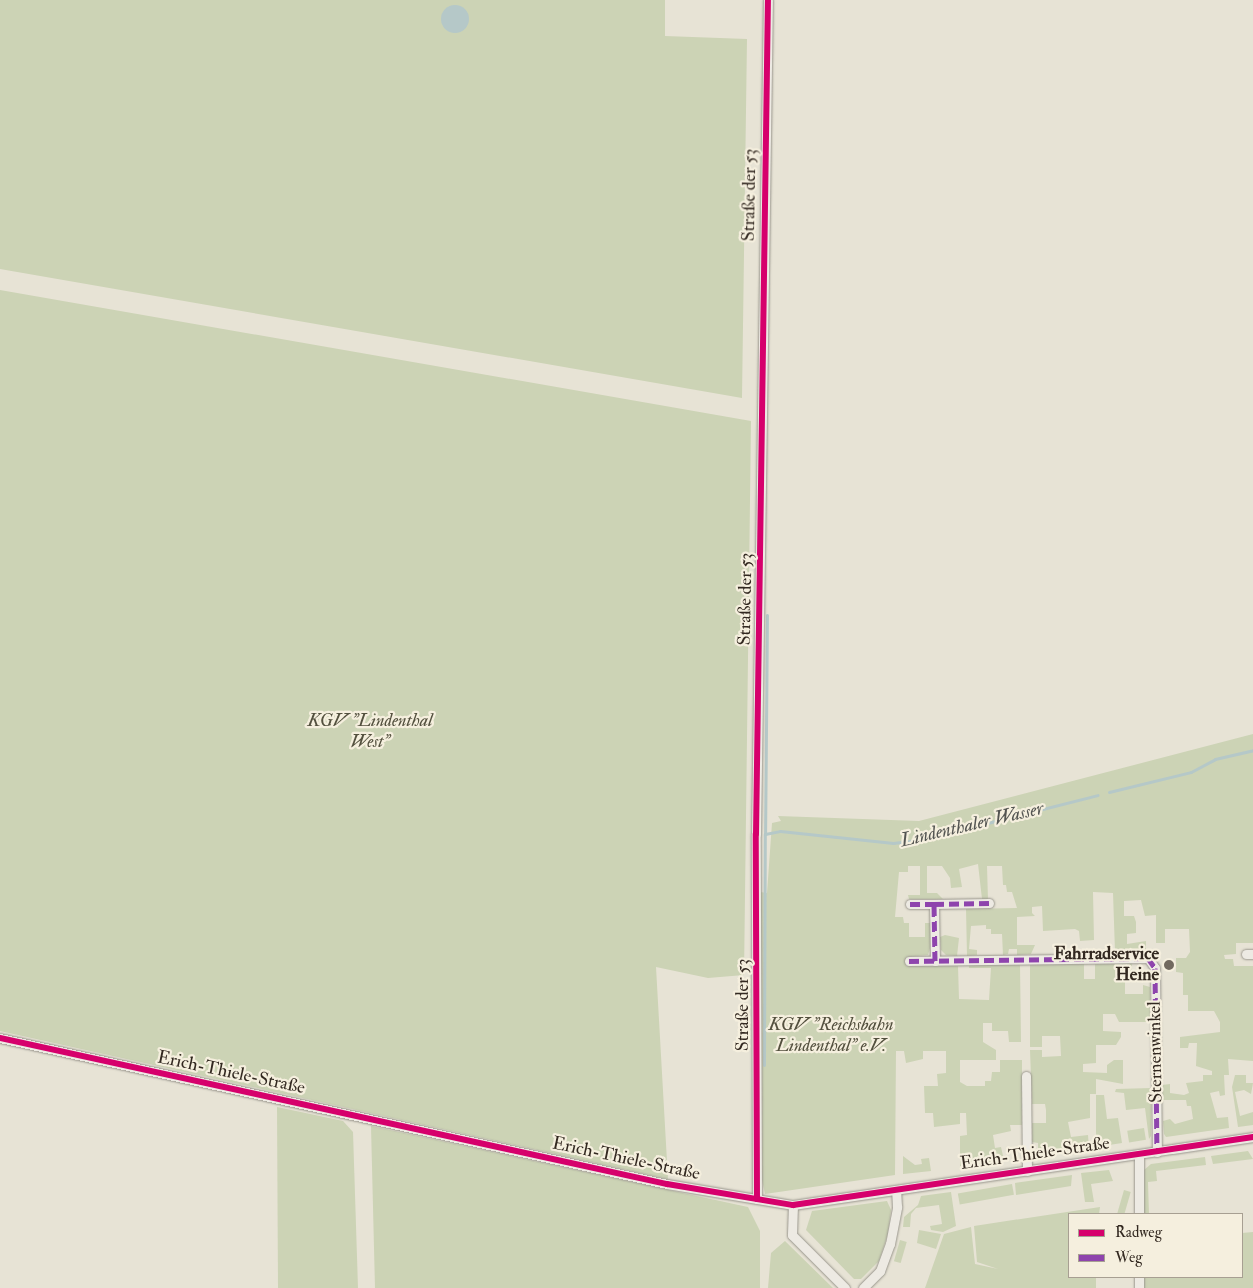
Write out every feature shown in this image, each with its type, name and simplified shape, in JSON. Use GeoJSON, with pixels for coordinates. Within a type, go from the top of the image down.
{"type":"FeatureCollection","features":[{"type":"Feature","properties":{"kind":"street","name":"Straße der 53"},"geometry":{"type":"LineString","coordinates":[[757,1199],[756,834],[768,0]]}},
{"type":"Feature","properties":{"kind":"street"},"geometry":{"type":"LineString","coordinates":[[910,904],[989,903]]}},
{"type":"Feature","properties":{"kind":"street"},"geometry":{"type":"LineString","coordinates":[[934,904],[934,961]]}},
{"type":"Feature","properties":{"kind":"street","name":"Sternenwinkel"},"geometry":{"type":"LineString","coordinates":[[909,961],[1140,956],[1153,963],[1157,1152]]}},
{"type":"Feature","properties":{"kind":"street","name":"Erich-Thiele-Straße"},"geometry":{"type":"LineString","coordinates":[[0,1038],[668,1184],[793,1205],[1253,1137]]}},
{"type":"Feature","properties":{"kind":"street"},"geometry":{"type":"LineString","coordinates":[[1026,1076],[1027,1171]]}},
{"type":"Feature","properties":{"kind":"street"},"geometry":{"type":"LineString","coordinates":[[1139,1154],[1139,1213]]}},
{"type":"Feature","properties":{"kind":"street"},"geometry":{"type":"LineString","coordinates":[[863,1288],[880,1271],[890,1244],[897,1207],[896,1190]]}},
{"type":"Feature","properties":{"kind":"street"},"geometry":{"type":"LineString","coordinates":[[793,1205],[792,1234],[845,1288]]}},
{"type":"Feature","properties":{"kind":"green space"},"geometry":{"type":"Polygon","coordinates":[[[0,0],[665,0],[665,36],[747,39],[742,398],[0,269],[0,0]]]}},
{"type":"Feature","properties":{"kind":"green space","name":"KGV \"Lindenthal West\""},"geometry":{"type":"Polygon","coordinates":[[[0,290],[751,421],[744,975],[708,978],[656,967],[668,1179],[0,1031],[0,290]]]}},
{"type":"Feature","properties":{"kind":"green space","name":"KGV \"Reichsbahn Lindenthal\" e.V."},"geometry":{"type":"Polygon","coordinates":[[[1253,734],[1253,943],[1236,943],[1236,954],[1224,955],[1225,959],[1233,959],[1234,966],[1253,966],[1253,1061],[1228,1059],[1229,1075],[1224,1075],[1225,1095],[1220,1096],[1219,1091],[1210,1093],[1217,1118],[1228,1117],[1229,1128],[1166,1137],[1164,1134],[1163,1121],[1170,1119],[1175,1124],[1193,1119],[1191,1106],[1187,1106],[1186,1100],[1163,1100],[1162,1085],[1170,1084],[1170,1093],[1184,1095],[1189,1093],[1186,1083],[1203,1081],[1203,1075],[1212,1075],[1212,1071],[1196,1066],[1197,1043],[1189,1043],[1188,1048],[1180,1048],[1180,1037],[1220,1032],[1220,1022],[1214,1011],[1188,1011],[1188,995],[1183,995],[1183,973],[1176,972],[1176,958],[1186,958],[1190,952],[1189,929],[1165,929],[1165,943],[1156,943],[1156,915],[1145,916],[1141,900],[1124,901],[1124,916],[1134,916],[1136,922],[1136,933],[1127,934],[1127,944],[1146,941],[1146,951],[1115,952],[1113,893],[1093,892],[1094,940],[1080,941],[1079,931],[1075,929],[1043,931],[1042,906],[1032,907],[1032,913],[1035,916],[1017,917],[1017,945],[1035,945],[1031,954],[1017,955],[1017,949],[1009,949],[1008,954],[1003,955],[1002,934],[991,934],[991,929],[986,929],[986,925],[971,926],[969,949],[977,950],[977,955],[967,956],[966,909],[1017,908],[1012,892],[1007,892],[1006,885],[1003,885],[1002,866],[987,866],[988,900],[982,899],[978,864],[959,869],[962,887],[951,888],[950,878],[942,866],[927,866],[927,893],[937,893],[943,899],[909,899],[908,895],[920,895],[920,866],[908,866],[908,872],[899,872],[895,917],[903,917],[904,923],[909,923],[909,937],[925,937],[925,923],[930,923],[931,945],[928,955],[906,957],[906,966],[958,966],[959,999],[989,1000],[991,968],[969,968],[969,965],[1020,965],[1021,1042],[1009,1042],[1008,1031],[992,1031],[992,1023],[983,1023],[983,1042],[996,1050],[996,1060],[960,1060],[960,1082],[967,1086],[985,1086],[985,1081],[991,1081],[992,1072],[1000,1072],[1000,1060],[1022,1060],[1022,1125],[1010,1125],[1011,1131],[993,1135],[995,1148],[1001,1147],[1004,1160],[960,1166],[960,1136],[967,1135],[966,1113],[960,1113],[960,1124],[934,1127],[933,1113],[925,1113],[924,1086],[938,1086],[937,1074],[946,1073],[946,1051],[923,1051],[923,1059],[906,1063],[904,1051],[896,1051],[895,1175],[765,1194],[761,1175],[760,892],[767,893],[772,823],[781,821],[778,816],[919,821],[1253,734]]]}},
{"type":"Feature","properties":{"kind":"green space"},"geometry":{"type":"Polygon","coordinates":[[[945,935],[959,938],[957,956],[946,955],[941,950],[940,937],[945,935]]]}},
{"type":"Feature","properties":{"kind":"green space"},"geometry":{"type":"Polygon","coordinates":[[[1132,963],[1131,973],[1126,972],[1125,976],[1125,994],[1143,994],[1143,985],[1150,987],[1150,1022],[1119,1022],[1115,1014],[1103,1014],[1103,1031],[1121,1032],[1121,1037],[1116,1045],[1096,1045],[1096,1063],[1083,1064],[1083,1072],[1107,1073],[1107,1065],[1114,1060],[1123,1060],[1123,1084],[1096,1079],[1096,1094],[1090,1094],[1090,1118],[1068,1122],[1071,1137],[1088,1135],[1089,1148],[1032,1156],[1032,1152],[1038,1152],[1038,1143],[1032,1142],[1032,1123],[1046,1123],[1046,1110],[1045,1104],[1032,1104],[1030,1050],[1042,1050],[1042,1057],[1061,1056],[1060,1036],[1042,1036],[1042,1047],[1030,1047],[1030,965],[1084,964],[1084,979],[1095,979],[1095,964],[1132,963]]]}},
{"type":"Feature","properties":{"kind":"green space"},"geometry":{"type":"Polygon","coordinates":[[[1235,1075],[1246,1075],[1246,1083],[1253,1083],[1251,1094],[1244,1090],[1235,1092],[1240,1116],[1253,1112],[1253,1125],[1238,1127],[1232,1087],[1235,1075]]]}},
{"type":"Feature","properties":{"kind":"green space"},"geometry":{"type":"Polygon","coordinates":[[[1151,1088],[1151,1136],[1149,1139],[1145,1108],[1126,1110],[1124,1093],[1115,1092],[1116,1089],[1151,1088]]]}},
{"type":"Feature","properties":{"kind":"green space"},"geometry":{"type":"Polygon","coordinates":[[[1096,1095],[1104,1095],[1107,1119],[1118,1118],[1122,1143],[1096,1147],[1096,1095]]]}},
{"type":"Feature","properties":{"kind":"green space"},"geometry":{"type":"Polygon","coordinates":[[[277,1107],[343,1121],[353,1132],[358,1288],[278,1288],[277,1107]]]}},
{"type":"Feature","properties":{"kind":"green space"},"geometry":{"type":"Polygon","coordinates":[[[371,1126],[748,1207],[760,1231],[760,1288],[375,1288],[371,1126]]]}},
{"type":"Feature","properties":{"kind":"green space"},"geometry":{"type":"Polygon","coordinates":[[[1144,1128],[1146,1140],[1129,1143],[1127,1131],[1144,1128]]]}},
{"type":"Feature","properties":{"kind":"green space"},"geometry":{"type":"Polygon","coordinates":[[[1248,1151],[1253,1159],[1213,1164],[1211,1156],[1248,1151]]]}},
{"type":"Feature","properties":{"kind":"green space"},"geometry":{"type":"Polygon","coordinates":[[[903,1156],[915,1165],[922,1164],[921,1159],[929,1158],[931,1171],[903,1174],[903,1156]]]}},
{"type":"Feature","properties":{"kind":"green space"},"geometry":{"type":"Polygon","coordinates":[[[1205,1157],[1206,1165],[1156,1171],[1157,1181],[1148,1182],[1149,1213],[1144,1213],[1144,1170],[1151,1164],[1205,1157]]]}},
{"type":"Feature","properties":{"kind":"green space"},"geometry":{"type":"Polygon","coordinates":[[[1109,1170],[1113,1181],[1091,1184],[1094,1202],[1085,1202],[1081,1173],[1109,1170]]]}},
{"type":"Feature","properties":{"kind":"green space"},"geometry":{"type":"Polygon","coordinates":[[[1072,1175],[1071,1186],[1016,1195],[1015,1183],[1072,1175]]]}},
{"type":"Feature","properties":{"kind":"green space"},"geometry":{"type":"Polygon","coordinates":[[[1012,1184],[1014,1195],[960,1204],[958,1194],[1012,1184]]]}},
{"type":"Feature","properties":{"kind":"green space"},"geometry":{"type":"Polygon","coordinates":[[[1124,1190],[1131,1192],[1125,1213],[1117,1213],[1124,1190]]]}},
{"type":"Feature","properties":{"kind":"green space"},"geometry":{"type":"Polygon","coordinates":[[[951,1192],[956,1226],[943,1232],[931,1230],[930,1226],[942,1224],[939,1205],[916,1208],[911,1214],[910,1227],[903,1227],[904,1217],[918,1205],[921,1196],[951,1192]]]}},
{"type":"Feature","properties":{"kind":"green space"},"geometry":{"type":"Polygon","coordinates":[[[887,1201],[891,1210],[888,1234],[879,1261],[861,1279],[854,1279],[806,1230],[812,1211],[887,1201]]]}},
{"type":"Feature","properties":{"kind":"green space"},"geometry":{"type":"Polygon","coordinates":[[[1100,1207],[1099,1213],[1068,1213],[1068,1278],[1096,1278],[1096,1288],[925,1288],[944,1234],[971,1227],[975,1264],[998,1269],[977,1262],[974,1226],[1100,1207]]]}},
{"type":"Feature","properties":{"kind":"green space"},"geometry":{"type":"Polygon","coordinates":[[[919,1230],[941,1234],[936,1249],[917,1243],[919,1230]]]}},
{"type":"Feature","properties":{"kind":"green space"},"geometry":{"type":"Polygon","coordinates":[[[1253,1232],[1253,1288],[1144,1288],[1144,1278],[1243,1278],[1243,1233],[1253,1232]]]}},
{"type":"Feature","properties":{"kind":"green space"},"geometry":{"type":"Polygon","coordinates":[[[900,1240],[907,1242],[901,1263],[894,1261],[900,1240]]]}},
{"type":"Feature","properties":{"kind":"green space"},"geometry":{"type":"Polygon","coordinates":[[[785,1241],[833,1288],[768,1288],[771,1253],[785,1241]]]}},
{"type":"Feature","properties":{"kind":"shaded area"},"geometry":{"type":"Polygon","coordinates":[[[455,5],[465,9],[469,19],[465,29],[455,33],[445,29],[441,19],[445,9],[455,5]]]}},
{"type":"Feature","properties":{"kind":"waterway","name":"Lindenthaler Wasser"},"geometry":{"type":"LineString","coordinates":[[767,615],[765,834],[780,831],[893,843],[924,839],[1098,795]]}},
{"type":"Feature","properties":{"kind":"waterway","name":"Lindenthaler Wasser"},"geometry":{"type":"LineString","coordinates":[[1109,792],[1191,772],[1215,759],[1253,750]]}},
{"type":"Feature","properties":{"kind":"waterway"},"geometry":{"type":"LineString","coordinates":[[764,1065],[765,834]]}},
{"type":"Feature","properties":{"kind":"marked path"},"geometry":{"type":"LineString","coordinates":[[935,961],[934,904],[989,903]]}},
{"type":"Feature","properties":{"kind":"marked path"},"geometry":{"type":"LineString","coordinates":[[910,904],[934,904]]}},
{"type":"Feature","properties":{"kind":"marked path"},"geometry":{"type":"LineString","coordinates":[[909,961],[1148,958],[1155,968],[1157,1152]]}},
{"type":"Feature","properties":{"kind":"cycle path"},"geometry":{"type":"LineString","coordinates":[[757,1199],[756,834],[768,0]]}},
{"type":"Feature","properties":{"kind":"cycle path"},"geometry":{"type":"LineString","coordinates":[[0,1038],[667,1184],[793,1205],[1253,1137]]}},
{"type":"Feature","properties":{"kind":"place","name":"Fahrradservice Heine"},"geometry":{"type":"Point","coordinates":[1169,965]}}]}
